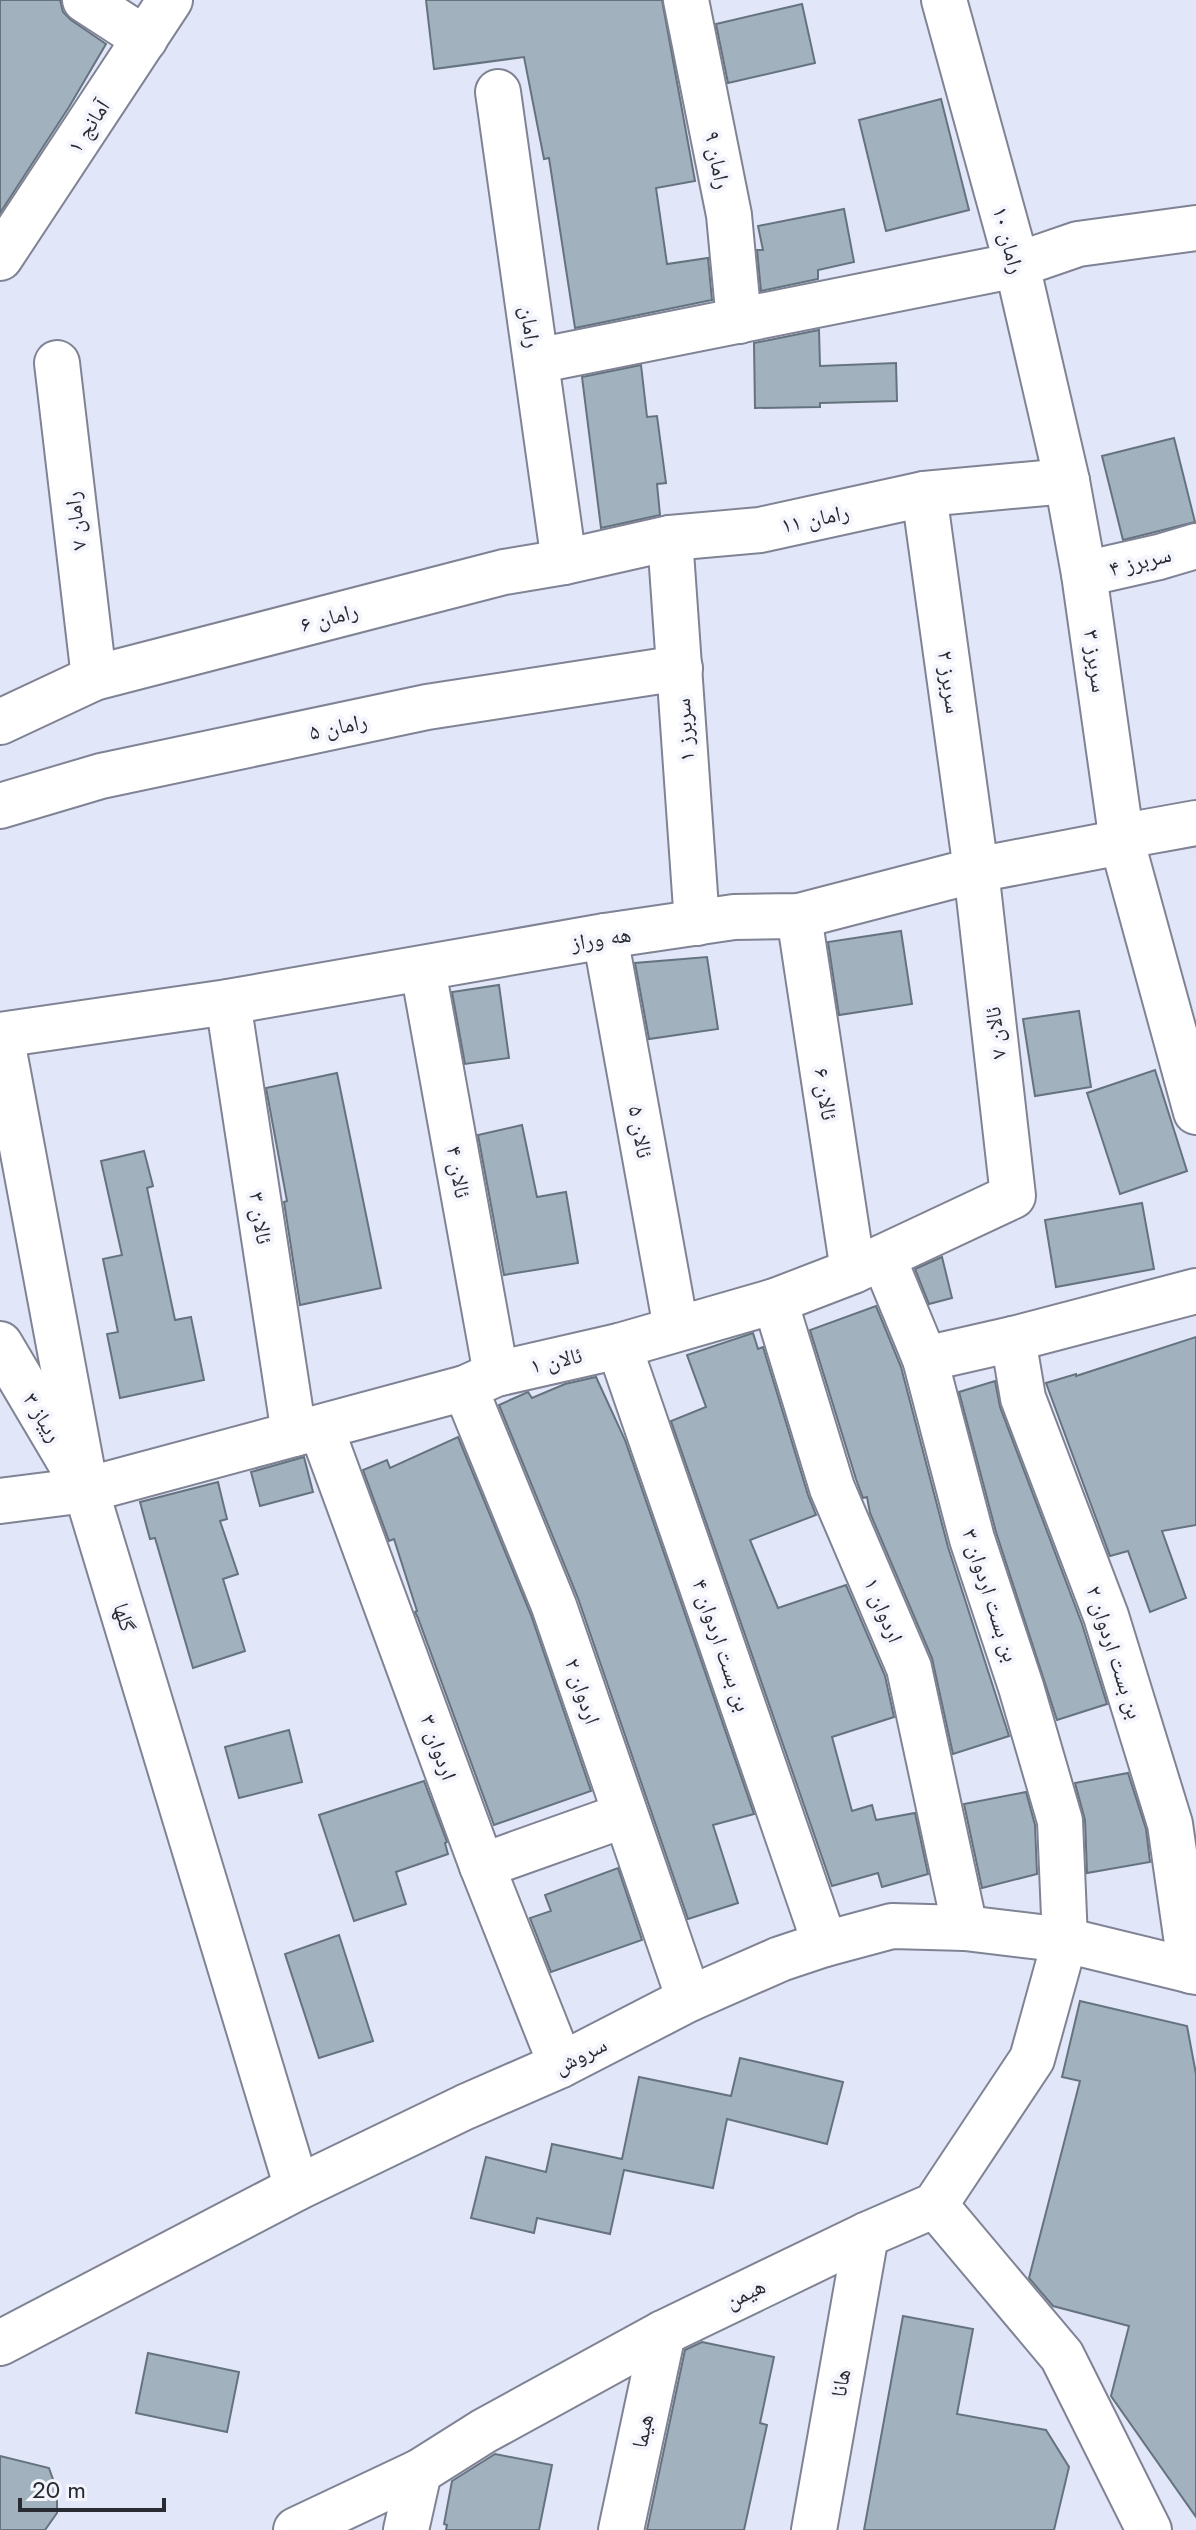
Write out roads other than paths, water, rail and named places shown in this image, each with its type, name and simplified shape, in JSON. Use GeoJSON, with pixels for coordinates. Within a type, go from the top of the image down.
{"type":"FeatureCollection","features":[{"type":"Feature","properties":{"kind":"street"},"geometry":{"type":"LineString","coordinates":[[85,0],[145,39]]}},
{"type":"Feature","properties":{"kind":"street","name":"آمانج ۱"},"geometry":{"type":"LineString","coordinates":[[2,253],[170,0]]}},
{"type":"Feature","properties":{"kind":"street","name":"رامان ۹"},"geometry":{"type":"LineString","coordinates":[[686,0],[729,215],[739,321]]}},
{"type":"Feature","properties":{"kind":"street","name":"رامان ۱۰"},"geometry":{"type":"LineString","coordinates":[[944,0],[1017,265],[1067,481]]}},
{"type":"Feature","properties":{"kind":"street","name":"رامان"},"geometry":{"type":"LineString","coordinates":[[498,92],[564,562]]}},
{"type":"Feature","properties":{"kind":"street"},"geometry":{"type":"LineString","coordinates":[[536,361],[1017,265],[1078,244],[1196,228]]}},
{"type":"Feature","properties":{"kind":"street","name":"رامان ۷"},"geometry":{"type":"LineString","coordinates":[[57,363],[94,678]]}},
{"type":"Feature","properties":{"kind":"street","name":"رامان ۱۱"},"geometry":{"type":"LineString","coordinates":[[564,562],[670,538],[760,530],[924,494],[1067,481]]}},
{"type":"Feature","properties":{"kind":"street","name":"سربرز ۳"},"geometry":{"type":"LineString","coordinates":[[1067,481],[1084,574],[1122,842],[1196,1112]]}},
{"type":"Feature","properties":{"kind":"street","name":"سربرز ۲"},"geometry":{"type":"LineString","coordinates":[[924,494],[976,870]]}},
{"type":"Feature","properties":{"kind":"street","name":"سربرز ۱"},"geometry":{"type":"LineString","coordinates":[[670,538],[697,923]]}},
{"type":"Feature","properties":{"kind":"street","name":"سربرز ۴"},"geometry":{"type":"LineString","coordinates":[[1084,574],[1196,546]]}},
{"type":"Feature","properties":{"kind":"street","name":"رامان ۶"},"geometry":{"type":"LineString","coordinates":[[0,722],[94,678],[504,572],[564,562]]}},
{"type":"Feature","properties":{"kind":"street","name":"رامان ۵"},"geometry":{"type":"LineString","coordinates":[[0,806],[101,776],[427,707],[680,668]]}},
{"type":"Feature","properties":{"kind":"street","name":"هه وراز"},"geometry":{"type":"LineString","coordinates":[[0,1035],[228,1002],[605,936],[734,917],[799,916],[976,870],[1122,842],[1135,834],[1196,823]]}},
{"type":"Feature","properties":{"kind":"street","name":"ئالان ۷"},"geometry":{"type":"LineString","coordinates":[[976,870],[1013,1196]]}},
{"type":"Feature","properties":{"kind":"street","name":"ئالان ۶"},"geometry":{"type":"LineString","coordinates":[[799,916],[868,1264]]}},
{"type":"Feature","properties":{"kind":"street","name":"ئالان ۵"},"geometry":{"type":"LineString","coordinates":[[605,936],[676,1328]]}},
{"type":"Feature","properties":{"kind":"street","name":"ئالان ۴"},"geometry":{"type":"LineString","coordinates":[[423,970],[481,1381]]}},
{"type":"Feature","properties":{"kind":"street","name":"ئالان ۳"},"geometry":{"type":"LineString","coordinates":[[228,1002],[308,1431]]}},
{"type":"Feature","properties":{"kind":"street","name":"گلها"},"geometry":{"type":"LineString","coordinates":[[0,1035],[86,1490],[297,2188]]}},
{"type":"Feature","properties":{"kind":"street","name":"ئالان ۱"},"geometry":{"type":"LineString","coordinates":[[0,1501],[86,1490],[775,1301],[868,1264],[1013,1196]]}},
{"type":"Feature","properties":{"kind":"street","name":"بن بست اردوان ۳"},"geometry":{"type":"LineString","coordinates":[[868,1264],[925,1359],[972,1539],[1021,1687],[1060,1821],[1065,1940]]}},
{"type":"Feature","properties":{"kind":"street"},"geometry":{"type":"LineString","coordinates":[[925,1359],[1196,1291]]}},
{"type":"Feature","properties":{"kind":"street","name":"اردوان ۱"},"geometry":{"type":"LineString","coordinates":[[775,1301],[832,1488],[909,1668],[965,1928]]}},
{"type":"Feature","properties":{"kind":"street","name":"بن بست اردوان ۲"},"geometry":{"type":"LineString","coordinates":[[1013,1339],[1023,1398],[1106,1616],[1170,1824],[1193,1972]]}},
{"type":"Feature","properties":{"kind":"street","name":"ریباز ۳"},"geometry":{"type":"LineString","coordinates":[[0,1344],[86,1490]]}},
{"type":"Feature","properties":{"kind":"street","name":"بن بست اردوان ۴"},"geometry":{"type":"LineString","coordinates":[[619,1346],[825,1944]]}},
{"type":"Feature","properties":{"kind":"street","name":"اردوان ۲"},"geometry":{"type":"LineString","coordinates":[[481,1381],[554,1606],[689,1999]]}},
{"type":"Feature","properties":{"kind":"street","name":"اردوان ۳"},"geometry":{"type":"LineString","coordinates":[[308,1431],[561,2065]]}},
{"type":"Feature","properties":{"kind":"street"},"geometry":{"type":"LineString","coordinates":[[482,1866],[625,1815]]}},
{"type":"Feature","properties":{"kind":"street","name":"سروش"},"geometry":{"type":"LineString","coordinates":[[0,2343],[297,2188],[465,2107],[561,2065],[689,1999],[780,1959],[825,1944],[892,1926],[965,1928],[1065,1940],[1193,1972]]}},
{"type":"Feature","properties":{"kind":"street"},"geometry":{"type":"LineString","coordinates":[[1065,1940],[1032,2059],[935,2205],[1062,2356],[1149,2530]]}},
{"type":"Feature","properties":{"kind":"street","name":"هیمن"},"geometry":{"type":"LineString","coordinates":[[296,2530],[419,2472],[484,2431],[663,2333],[935,2205]]}},
{"type":"Feature","properties":{"kind":"street","name":"هانا"},"geometry":{"type":"LineString","coordinates":[[814,2530],[866,2235]]}},
{"type":"Feature","properties":{"kind":"street","name":"هیما"},"geometry":{"type":"LineString","coordinates":[[621,2530],[663,2333]]}},
{"type":"Feature","properties":{"kind":"street"},"geometry":{"type":"LineString","coordinates":[[406,2530],[419,2472]]}}]}
